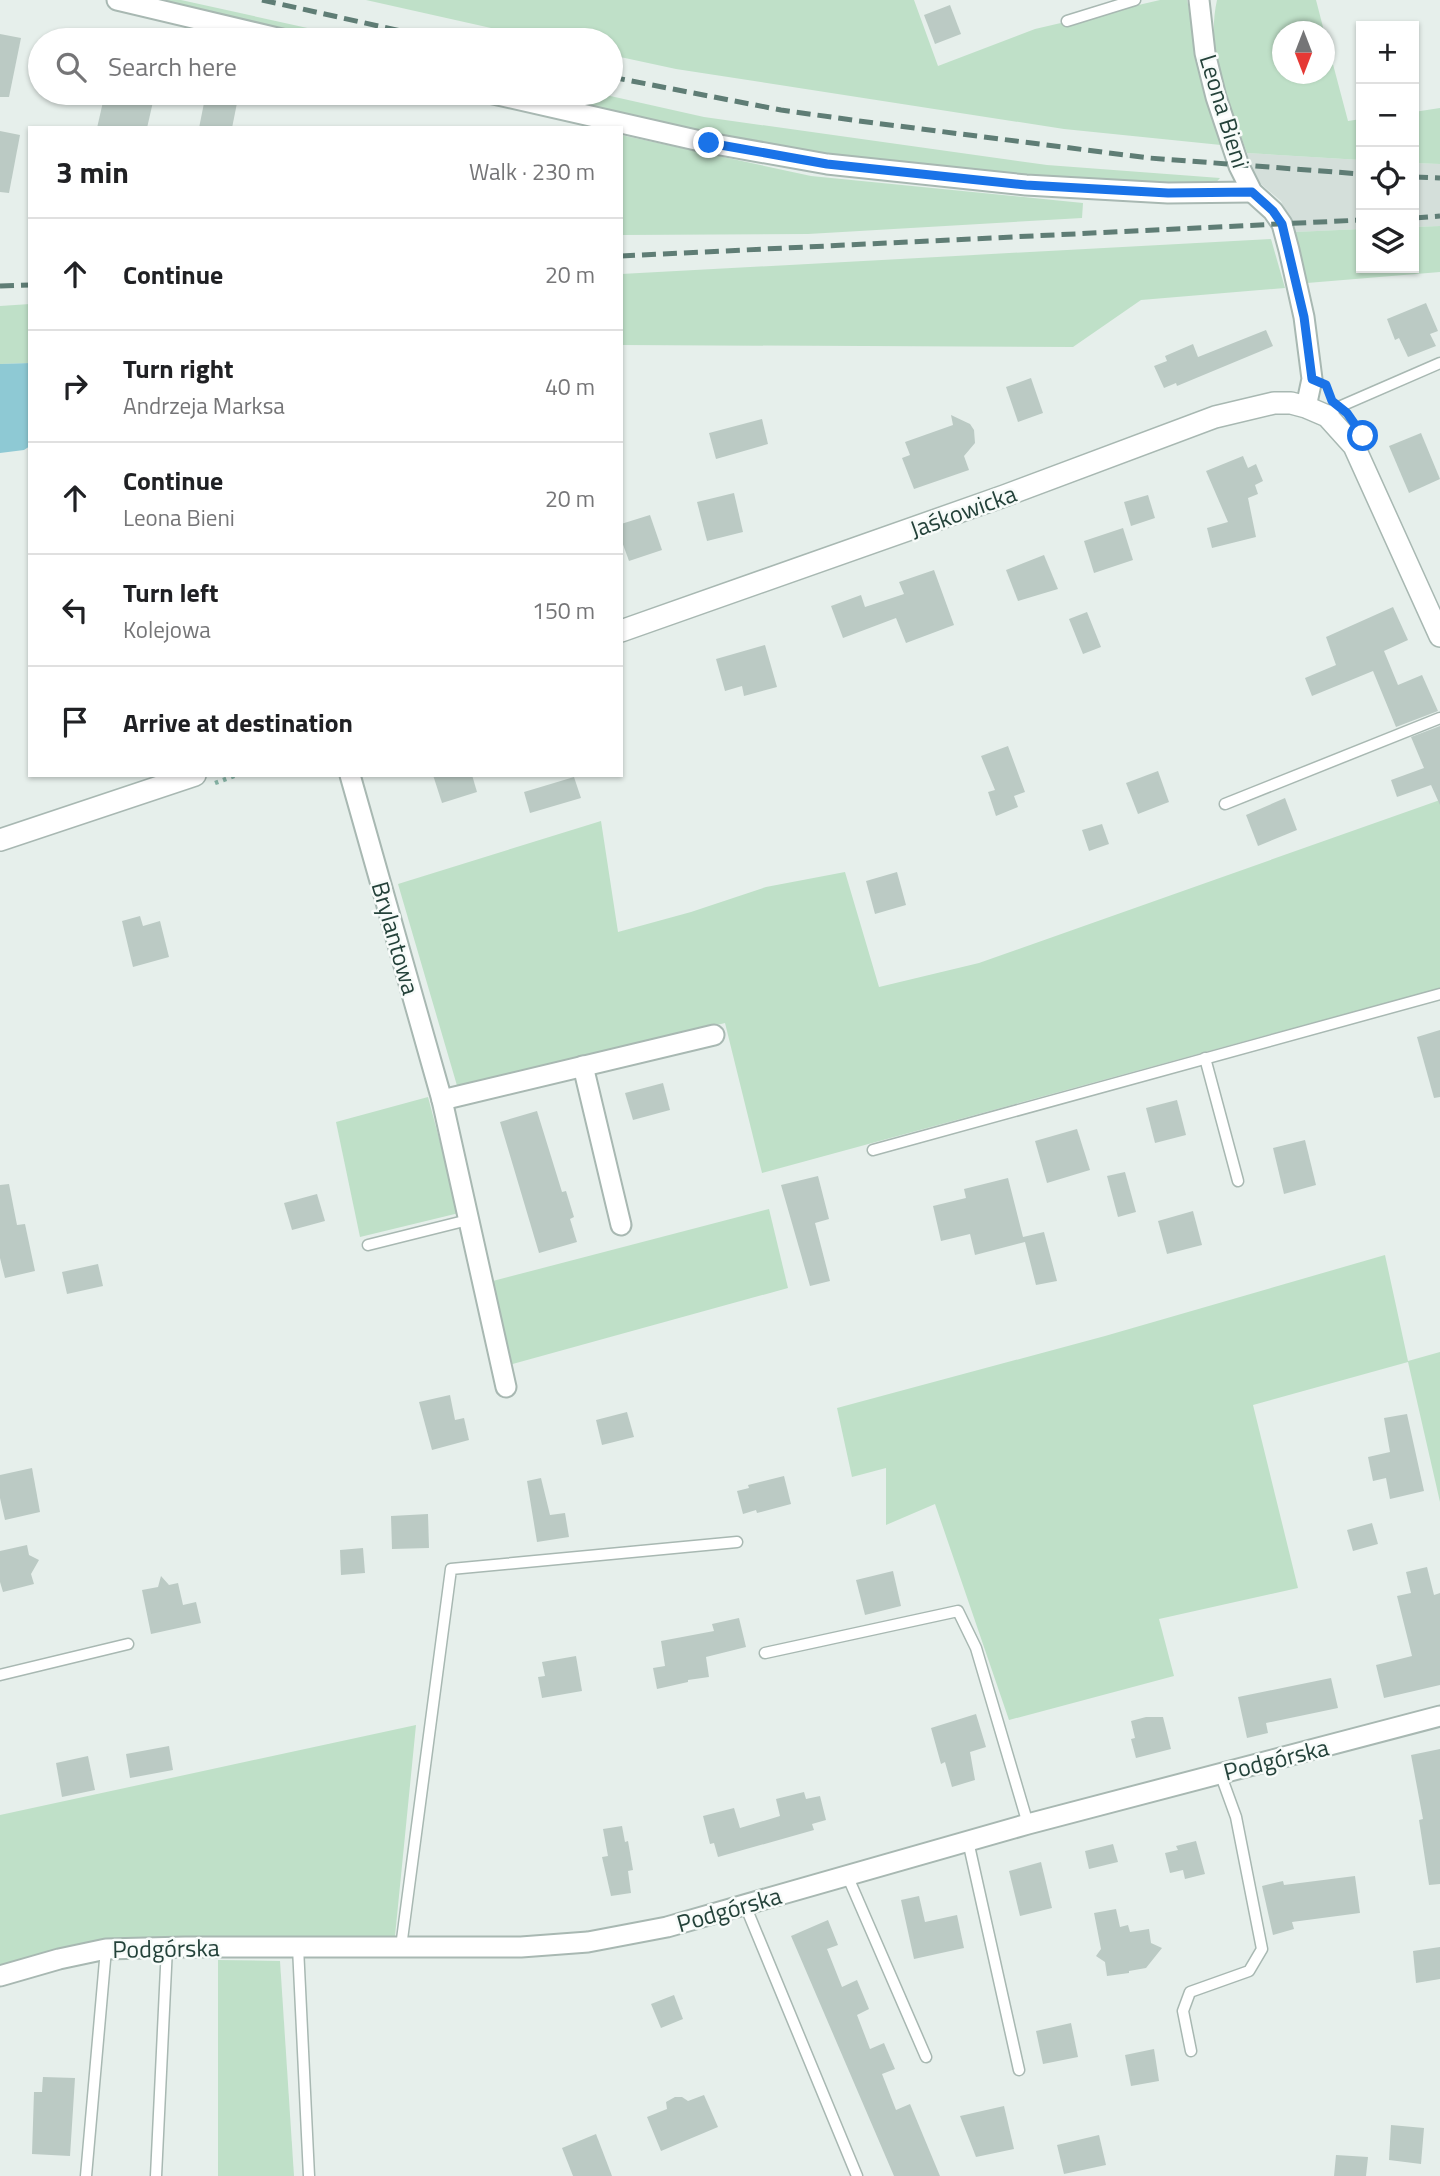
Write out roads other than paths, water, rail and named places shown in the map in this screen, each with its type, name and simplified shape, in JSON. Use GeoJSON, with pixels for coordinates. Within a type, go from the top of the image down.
{"type":"FeatureCollection","features":[{"type":"Feature","properties":{"kind":"street"},"geometry":{"type":"LineString","coordinates":[[117,0],[235,28]]}},
{"type":"Feature","properties":{"kind":"street","name":"Leona Bieni"},"geometry":{"type":"LineString","coordinates":[[1199,0],[1205,53],[1216,97],[1239,166],[1252,192],[1273,211],[1282,224],[1304,317],[1314,410]]}},
{"type":"Feature","properties":{"kind":"street"},"geometry":{"type":"LineString","coordinates":[[542,105],[709,143],[827,164],[1026,185],[1168,193],[1252,192]]}},
{"type":"Feature","properties":{"kind":"street","name":"Jaśkowicka"},"geometry":{"type":"LineString","coordinates":[[623,630],[954,515],[1215,418],[1274,404],[1314,410]]}},
{"type":"Feature","properties":{"kind":"street"},"geometry":{"type":"LineString","coordinates":[[1314,410],[1327,416],[1354,446],[1440,636]]}},
{"type":"Feature","properties":{"kind":"street"},"geometry":{"type":"LineString","coordinates":[[0,840],[189,777]]}},
{"type":"Feature","properties":{"kind":"street","name":"Brylantowa"},"geometry":{"type":"LineString","coordinates":[[351,777],[442,1100],[506,1387]]}},
{"type":"Feature","properties":{"kind":"street"},"geometry":{"type":"LineString","coordinates":[[442,1100],[714,1035]]}},
{"type":"Feature","properties":{"kind":"street"},"geometry":{"type":"LineString","coordinates":[[583,1066],[621,1226]]}},
{"type":"Feature","properties":{"kind":"street","name":"Podgórska"},"geometry":{"type":"LineString","coordinates":[[0,1976],[106,1949],[521,1947],[588,1942],[667,1927],[1028,1824],[1440,1716]]}},
{"type":"Feature","properties":{"kind":"lane"},"geometry":{"type":"LineString","coordinates":[[1067,21],[1135,0]]}},
{"type":"Feature","properties":{"kind":"lane"},"geometry":{"type":"LineString","coordinates":[[1314,410],[1440,363]]}},
{"type":"Feature","properties":{"kind":"lane"},"geometry":{"type":"LineString","coordinates":[[1225,804],[1440,718]]}},
{"type":"Feature","properties":{"kind":"lane"},"geometry":{"type":"LineString","coordinates":[[873,1150],[1440,994]]}},
{"type":"Feature","properties":{"kind":"lane"},"geometry":{"type":"LineString","coordinates":[[1205,1058],[1238,1181]]}},
{"type":"Feature","properties":{"kind":"lane"},"geometry":{"type":"LineString","coordinates":[[368,1245],[468,1220]]}},
{"type":"Feature","properties":{"kind":"lane"},"geometry":{"type":"LineString","coordinates":[[401,1948],[452,1569],[737,1542]]}},
{"type":"Feature","properties":{"kind":"lane"},"geometry":{"type":"LineString","coordinates":[[765,1653],[958,1611],[976,1648],[1028,1824]]}},
{"type":"Feature","properties":{"kind":"lane"},"geometry":{"type":"LineString","coordinates":[[0,1675],[128,1644]]}},
{"type":"Feature","properties":{"kind":"lane"},"geometry":{"type":"LineString","coordinates":[[1191,2051],[1182,2011],[1190,1992],[1249,1971],[1262,1949],[1236,1816],[1220,1773]]}},
{"type":"Feature","properties":{"kind":"lane"},"geometry":{"type":"LineString","coordinates":[[968,1841],[1019,2070]]}},
{"type":"Feature","properties":{"kind":"lane"},"geometry":{"type":"LineString","coordinates":[[847,1875],[926,2057]]}},
{"type":"Feature","properties":{"kind":"lane"},"geometry":{"type":"LineString","coordinates":[[745,1905],[857,2176]]}},
{"type":"Feature","properties":{"kind":"lane"},"geometry":{"type":"LineString","coordinates":[[156,2176],[167,1947]]}},
{"type":"Feature","properties":{"kind":"lane"},"geometry":{"type":"LineString","coordinates":[[298,1947],[309,2176]]}},
{"type":"Feature","properties":{"kind":"lane"},"geometry":{"type":"LineString","coordinates":[[86,2176],[106,1949]]}},
{"type":"Feature","properties":{"kind":"water"},"geometry":{"type":"Polygon","coordinates":[[[28,363],[28,447],[24,450],[0,453],[0,364],[28,363]]]}},
{"type":"Feature","properties":{"kind":"railway"},"geometry":{"type":"LineString","coordinates":[[262,0],[387,28]]}},
{"type":"Feature","properties":{"kind":"railway"},"geometry":{"type":"LineString","coordinates":[[623,79],[781,110],[859,121],[1149,158],[1356,174]]}},
{"type":"Feature","properties":{"kind":"railway"},"geometry":{"type":"LineString","coordinates":[[1419,177],[1440,178]]}},
{"type":"Feature","properties":{"kind":"railway"},"geometry":{"type":"LineString","coordinates":[[1419,218],[1440,216]]}},
{"type":"Feature","properties":{"kind":"railway"},"geometry":{"type":"LineString","coordinates":[[623,256],[1356,220]]}},
{"type":"Feature","properties":{"kind":"railway"},"geometry":{"type":"LineString","coordinates":[[0,286],[28,285]]}}]}
